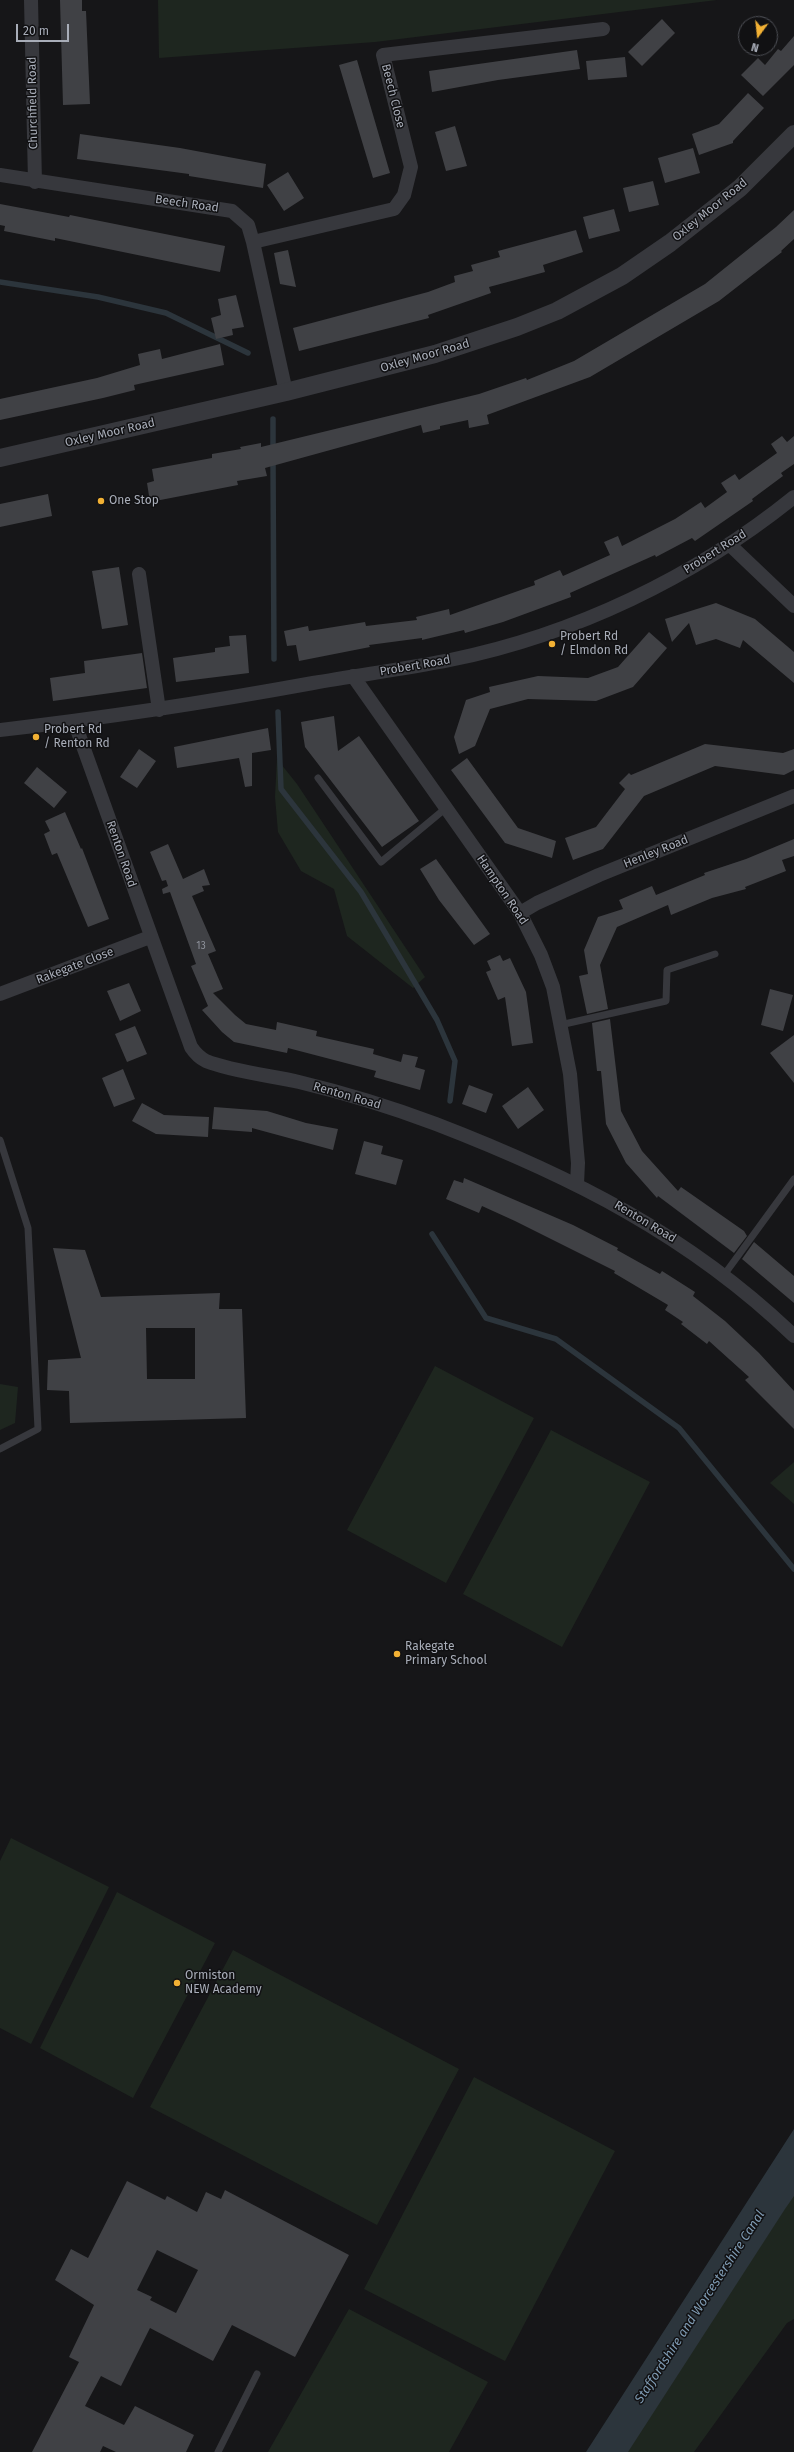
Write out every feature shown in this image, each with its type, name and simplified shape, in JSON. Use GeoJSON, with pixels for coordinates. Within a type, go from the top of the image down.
{"type":"FeatureCollection","features":[{"type":"Feature","properties":{"kind":"street","name":"Churchfield Road"},"geometry":{"type":"LineString","coordinates":[[31,0],[35,182]]}},
{"type":"Feature","properties":{"kind":"street","name":"Beech Close"},"geometry":{"type":"LineString","coordinates":[[253,242],[394,209],[404,195],[412,167],[383,54],[603,29]]}},
{"type":"Feature","properties":{"kind":"street","name":"Oxley Moor Road"},"geometry":{"type":"LineString","coordinates":[[0,458],[286,392],[436,354],[524,325],[587,296],[622,276],[705,217],[740,188],[794,134]]}},
{"type":"Feature","properties":{"kind":"street","name":"Beech Road"},"geometry":{"type":"LineString","coordinates":[[0,175],[35,182],[232,211],[248,225],[286,392]]}},
{"type":"Feature","properties":{"kind":"street","name":"Probert Road"},"geometry":{"type":"LineString","coordinates":[[0,730],[159,710],[450,660],[540,636],[608,610],[668,580],[729,544],[794,497]]}},
{"type":"Feature","properties":{"kind":"street"},"geometry":{"type":"LineString","coordinates":[[729,544],[794,606]]}},
{"type":"Feature","properties":{"kind":"street"},"geometry":{"type":"LineString","coordinates":[[139,574],[159,710]]}},
{"type":"Feature","properties":{"kind":"street","name":"Hampton Road"},"geometry":{"type":"LineString","coordinates":[[352,676],[520,913],[544,961],[553,987],[570,1074],[578,1163],[577,1184]]}},
{"type":"Feature","properties":{"kind":"street","name":"Renton Road"},"geometry":{"type":"LineString","coordinates":[[74,721],[150,937],[191,1047],[205,1060],[327,1088],[371,1102],[436,1124],[577,1184],[639,1217],[678,1241],[764,1306],[794,1336]]}},
{"type":"Feature","properties":{"kind":"street","name":"Henley Road"},"geometry":{"type":"LineString","coordinates":[[520,913],[537,903],[598,875],[794,796]]}},
{"type":"Feature","properties":{"kind":"street","name":"Rakegate Close"},"geometry":{"type":"LineString","coordinates":[[0,994],[150,937]]}},
{"type":"Feature","properties":{"kind":"lane"},"geometry":{"type":"LineString","coordinates":[[318,778],[381,862],[446,808]]}},
{"type":"Feature","properties":{"kind":"lane"},"geometry":{"type":"LineString","coordinates":[[560,1025],[666,1001],[667,970],[715,954]]}},
{"type":"Feature","properties":{"kind":"lane"},"geometry":{"type":"LineString","coordinates":[[0,1140],[28,1228],[38,1429],[0,1449]]}},
{"type":"Feature","properties":{"kind":"lane"},"geometry":{"type":"LineString","coordinates":[[724,1275],[794,1179]]}},
{"type":"Feature","properties":{"kind":"lane"},"geometry":{"type":"LineString","coordinates":[[218,2452],[257,2374]]}},
{"type":"Feature","properties":{"kind":"shaded area"},"geometry":{"type":"Polygon","coordinates":[[[158,0],[717,0],[375,42],[159,58],[158,0]]]}},
{"type":"Feature","properties":{"kind":"shaded area"},"geometry":{"type":"Polygon","coordinates":[[[277,759],[297,784],[425,977],[413,988],[347,936],[334,889],[301,871],[278,832],[275,797],[277,759]]]}},
{"type":"Feature","properties":{"kind":"shaded area"},"geometry":{"type":"Polygon","coordinates":[[[435,1366],[534,1418],[446,1583],[347,1530],[435,1366]]]}},
{"type":"Feature","properties":{"kind":"shaded area"},"geometry":{"type":"Polygon","coordinates":[[[0,1384],[18,1387],[15,1423],[0,1430],[0,1384]]]}},
{"type":"Feature","properties":{"kind":"shaded area"},"geometry":{"type":"Polygon","coordinates":[[[551,1430],[650,1482],[562,1647],[463,1594],[551,1430]]]}},
{"type":"Feature","properties":{"kind":"shaded area"},"geometry":{"type":"Polygon","coordinates":[[[794,1462],[794,1504],[770,1483],[794,1462]]]}},
{"type":"Feature","properties":{"kind":"shaded area"},"geometry":{"type":"Polygon","coordinates":[[[11,1838],[109,1887],[31,2044],[0,2028],[0,1861],[11,1838]]]}},
{"type":"Feature","properties":{"kind":"shaded area"},"geometry":{"type":"Polygon","coordinates":[[[117,1892],[215,1943],[133,2098],[40,2048],[117,1892]]]}},
{"type":"Feature","properties":{"kind":"shaded area"},"geometry":{"type":"Polygon","coordinates":[[[233,1950],[459,2069],[377,2225],[150,2107],[233,1950]]]}},
{"type":"Feature","properties":{"kind":"shaded area"},"geometry":{"type":"Polygon","coordinates":[[[474,2077],[615,2151],[505,2361],[364,2289],[474,2077]]]}},
{"type":"Feature","properties":{"kind":"shaded area"},"geometry":{"type":"Polygon","coordinates":[[[794,2194],[794,2319],[787,2323],[694,2452],[627,2452],[794,2194]]]}},
{"type":"Feature","properties":{"kind":"shaded area"},"geometry":{"type":"Polygon","coordinates":[[[349,2309],[488,2382],[449,2452],[268,2452],[349,2309]]]}},
{"type":"Feature","properties":{"kind":"water","name":"Staffordshire and Worcestershire Canal"},"geometry":{"type":"Polygon","coordinates":[[[794,2129],[794,2196],[628,2452],[586,2452],[794,2129]]]}},
{"type":"Feature","properties":{"kind":"building"},"geometry":{"type":"Polygon","coordinates":[[[60,0],[82,0],[82,11],[86,11],[90,104],[63,105],[60,0]]]}},
{"type":"Feature","properties":{"kind":"building"},"geometry":{"type":"Polygon","coordinates":[[[662,19],[675,33],[642,66],[628,52],[662,19]]]}},
{"type":"Feature","properties":{"kind":"building"},"geometry":{"type":"Polygon","coordinates":[[[794,36],[794,65],[763,96],[741,75],[758,58],[765,65],[772,56],[778,56],[778,49],[781,51],[794,36]]]}},
{"type":"Feature","properties":{"kind":"building"},"geometry":{"type":"Polygon","coordinates":[[[577,50],[580,69],[498,80],[432,92],[429,71],[577,50]]]}},
{"type":"Feature","properties":{"kind":"building"},"geometry":{"type":"Polygon","coordinates":[[[625,57],[627,77],[588,80],[586,61],[625,57]]]}},
{"type":"Feature","properties":{"kind":"building"},"geometry":{"type":"Polygon","coordinates":[[[357,60],[390,173],[373,178],[339,65],[357,60]]]}},
{"type":"Feature","properties":{"kind":"building"},"geometry":{"type":"Polygon","coordinates":[[[748,93],[764,108],[733,141],[733,143],[699,155],[692,134],[719,124],[748,93]]]}},
{"type":"Feature","properties":{"kind":"building"},"geometry":{"type":"Polygon","coordinates":[[[455,126],[467,166],[446,171],[435,132],[455,126]]]}},
{"type":"Feature","properties":{"kind":"building"},"geometry":{"type":"Polygon","coordinates":[[[80,134],[180,148],[266,164],[263,188],[189,176],[189,174],[77,159],[80,134]]]}},
{"type":"Feature","properties":{"kind":"building"},"geometry":{"type":"Polygon","coordinates":[[[693,148],[700,173],[665,183],[658,158],[693,148]]]}},
{"type":"Feature","properties":{"kind":"building"},"geometry":{"type":"Polygon","coordinates":[[[288,172],[304,198],[284,211],[267,185],[288,172]]]}},
{"type":"Feature","properties":{"kind":"building"},"geometry":{"type":"Polygon","coordinates":[[[653,181],[659,205],[629,212],[623,188],[653,181]]]}},
{"type":"Feature","properties":{"kind":"building"},"geometry":{"type":"Polygon","coordinates":[[[0,204],[69,217],[70,215],[225,246],[220,272],[55,238],[55,241],[4,231],[5,226],[0,225],[0,204]]]}},
{"type":"Feature","properties":{"kind":"building"},"geometry":{"type":"Polygon","coordinates":[[[614,209],[620,231],[589,239],[583,217],[614,209]]]}},
{"type":"Feature","properties":{"kind":"building"},"geometry":{"type":"Polygon","coordinates":[[[794,210],[794,239],[781,251],[782,252],[719,301],[590,377],[487,415],[489,424],[469,428],[468,420],[440,426],[440,429],[423,433],[421,425],[265,468],[267,476],[237,481],[238,485],[150,502],[147,483],[154,481],[152,469],[212,458],[212,454],[241,449],[240,447],[261,443],[261,447],[479,394],[526,378],[527,380],[574,361],[705,284],[776,227],[794,210]]]}},
{"type":"Feature","properties":{"kind":"building"},"geometry":{"type":"Polygon","coordinates":[[[576,230],[583,252],[543,265],[545,272],[489,287],[491,293],[428,315],[429,318],[299,351],[293,328],[428,292],[455,282],[454,276],[473,271],[471,265],[500,257],[498,251],[576,230]]]}},
{"type":"Feature","properties":{"kind":"building"},"geometry":{"type":"Polygon","coordinates":[[[288,250],[296,287],[280,284],[274,253],[288,250]]]}},
{"type":"Feature","properties":{"kind":"building"},"geometry":{"type":"Polygon","coordinates":[[[236,295],[244,327],[232,329],[233,335],[216,339],[211,318],[221,315],[218,299],[236,295]]]}},
{"type":"Feature","properties":{"kind":"building"},"geometry":{"type":"Polygon","coordinates":[[[220,344],[224,365],[134,385],[135,390],[103,398],[0,420],[0,399],[97,378],[140,365],[138,354],[160,349],[162,359],[220,344]]]}},
{"type":"Feature","properties":{"kind":"building"},"geometry":{"type":"Polygon","coordinates":[[[782,436],[787,442],[794,436],[794,464],[781,473],[783,476],[752,499],[753,501],[695,541],[692,538],[656,557],[655,555],[570,593],[571,597],[503,622],[465,633],[464,630],[422,640],[422,638],[369,645],[370,647],[299,661],[296,645],[287,646],[284,631],[308,626],[309,631],[365,622],[366,626],[417,620],[416,617],[449,609],[450,615],[535,585],[534,581],[560,570],[563,576],[610,555],[604,542],[618,536],[622,546],[675,519],[701,502],[705,508],[727,492],[721,483],[735,474],[739,480],[777,453],[771,444],[782,436]]]}},
{"type":"Feature","properties":{"kind":"building"},"geometry":{"type":"Polygon","coordinates":[[[48,494],[52,516],[0,527],[0,504],[48,494]]]}},
{"type":"Feature","properties":{"kind":"building"},"geometry":{"type":"Polygon","coordinates":[[[119,567],[128,625],[102,629],[92,571],[119,567]]]}},
{"type":"Feature","properties":{"kind":"building"},"geometry":{"type":"Polygon","coordinates":[[[716,603],[755,619],[794,652],[794,683],[743,640],[740,648],[716,639],[696,645],[689,623],[672,642],[665,619],[716,603]]]}},
{"type":"Feature","properties":{"kind":"building"},"geometry":{"type":"Polygon","coordinates":[[[649,632],[667,648],[633,687],[596,701],[528,699],[490,709],[475,746],[459,754],[454,737],[466,700],[490,692],[489,687],[538,676],[588,678],[618,667],[649,632]]]}},
{"type":"Feature","properties":{"kind":"building"},"geometry":{"type":"Polygon","coordinates":[[[246,635],[249,673],[176,682],[173,658],[215,652],[215,648],[230,646],[229,636],[246,635]]]}},
{"type":"Feature","properties":{"kind":"building"},"geometry":{"type":"Polygon","coordinates":[[[142,653],[147,688],[53,701],[50,678],[85,673],[84,661],[142,653]]]}},
{"type":"Feature","properties":{"kind":"building"},"geometry":{"type":"Polygon","coordinates":[[[334,716],[338,751],[359,736],[419,821],[382,847],[305,747],[301,722],[334,716]]]}},
{"type":"Feature","properties":{"kind":"building"},"geometry":{"type":"Polygon","coordinates":[[[268,728],[271,750],[252,753],[252,786],[245,787],[239,758],[177,768],[174,747],[268,728]]]}},
{"type":"Feature","properties":{"kind":"building"},"geometry":{"type":"Polygon","coordinates":[[[705,744],[783,753],[794,749],[794,770],[784,775],[715,766],[644,796],[603,849],[573,860],[565,838],[596,827],[625,789],[619,783],[629,773],[631,775],[705,744]]]}},
{"type":"Feature","properties":{"kind":"building"},"geometry":{"type":"Polygon","coordinates":[[[139,749],[156,761],[137,788],[120,777],[139,749]]]}},
{"type":"Feature","properties":{"kind":"building"},"geometry":{"type":"Polygon","coordinates":[[[467,758],[518,828],[556,841],[552,858],[505,843],[451,770],[467,758]]]}},
{"type":"Feature","properties":{"kind":"building"},"geometry":{"type":"Polygon","coordinates":[[[37,767],[67,792],[54,808],[24,783],[37,767]]]}},
{"type":"Feature","properties":{"kind":"building"},"geometry":{"type":"Polygon","coordinates":[[[65,812],[81,849],[82,848],[109,919],[88,927],[57,853],[52,855],[44,834],[50,831],[45,821],[65,812]]]}},
{"type":"Feature","properties":{"kind":"building"},"geometry":{"type":"Polygon","coordinates":[[[794,839],[794,856],[782,860],[786,871],[745,887],[746,889],[712,898],[671,915],[668,905],[617,927],[600,965],[608,1009],[587,1014],[579,976],[588,974],[584,950],[598,917],[623,909],[619,900],[652,886],[656,895],[705,875],[704,873],[746,859],[794,839]]]}},
{"type":"Feature","properties":{"kind":"building"},"geometry":{"type":"Polygon","coordinates":[[[168,844],[183,879],[204,869],[210,885],[202,886],[204,891],[192,896],[216,951],[208,954],[223,989],[213,993],[235,1015],[246,1024],[276,1030],[277,1022],[317,1031],[316,1036],[374,1049],[373,1054],[401,1062],[403,1054],[418,1057],[415,1067],[425,1070],[420,1090],[374,1077],[376,1071],[288,1048],[287,1053],[234,1042],[222,1032],[202,1010],[208,1006],[191,966],[196,964],[170,892],[163,894],[162,889],[168,886],[166,880],[162,881],[150,852],[168,844]]]}},
{"type":"Feature","properties":{"kind":"building"},"geometry":{"type":"Polygon","coordinates":[[[436,859],[490,934],[474,945],[439,900],[420,869],[436,859]]]}},
{"type":"Feature","properties":{"kind":"building"},"geometry":{"type":"Polygon","coordinates":[[[500,955],[503,961],[510,958],[526,992],[533,1043],[512,1046],[505,997],[498,1000],[486,972],[491,970],[487,961],[500,955]]]}},
{"type":"Feature","properties":{"kind":"building"},"geometry":{"type":"Polygon","coordinates":[[[129,983],[141,1011],[120,1021],[107,991],[129,983]]]}},
{"type":"Feature","properties":{"kind":"building"},"geometry":{"type":"Polygon","coordinates":[[[770,989],[793,995],[783,1031],[761,1025],[770,989]]]}},
{"type":"Feature","properties":{"kind":"building"},"geometry":{"type":"Polygon","coordinates":[[[610,1019],[621,1111],[642,1151],[678,1191],[681,1187],[744,1231],[747,1236],[734,1253],[658,1196],[657,1198],[626,1163],[606,1124],[601,1071],[597,1071],[592,1023],[610,1019]]]}},
{"type":"Feature","properties":{"kind":"building"},"geometry":{"type":"Polygon","coordinates":[[[135,1026],[147,1054],[127,1062],[115,1034],[135,1026]]]}},
{"type":"Feature","properties":{"kind":"building"},"geometry":{"type":"Polygon","coordinates":[[[794,1035],[794,1083],[770,1053],[794,1035]]]}},
{"type":"Feature","properties":{"kind":"building"},"geometry":{"type":"Polygon","coordinates":[[[123,1069],[135,1099],[114,1107],[102,1078],[123,1069]]]}},
{"type":"Feature","properties":{"kind":"building"},"geometry":{"type":"Polygon","coordinates":[[[469,1085],[493,1094],[486,1113],[462,1104],[469,1085]]]}},
{"type":"Feature","properties":{"kind":"building"},"geometry":{"type":"Polygon","coordinates":[[[528,1087],[544,1110],[518,1129],[502,1106],[528,1087]]]}},
{"type":"Feature","properties":{"kind":"building"},"geometry":{"type":"Polygon","coordinates":[[[142,1103],[164,1115],[209,1117],[208,1137],[156,1134],[132,1121],[142,1103]]]}},
{"type":"Feature","properties":{"kind":"building"},"geometry":{"type":"Polygon","coordinates":[[[214,1107],[267,1111],[306,1123],[338,1129],[333,1150],[252,1128],[252,1132],[212,1129],[214,1107]]]}},
{"type":"Feature","properties":{"kind":"building"},"geometry":{"type":"Polygon","coordinates":[[[364,1141],[383,1146],[381,1154],[403,1160],[396,1185],[355,1174],[364,1141]]]}},
{"type":"Feature","properties":{"kind":"building"},"geometry":{"type":"Polygon","coordinates":[[[464,1178],[573,1225],[618,1248],[617,1250],[660,1274],[662,1271],[695,1292],[693,1296],[725,1321],[759,1353],[794,1391],[794,1429],[745,1380],[749,1377],[709,1341],[707,1344],[681,1324],[683,1322],[665,1310],[668,1305],[614,1273],[615,1271],[515,1221],[482,1206],[479,1213],[446,1199],[454,1180],[463,1183],[464,1178]]]}},
{"type":"Feature","properties":{"kind":"building"},"geometry":{"type":"Polygon","coordinates":[[[754,1242],[794,1276],[794,1303],[742,1259],[754,1242]]]}},
{"type":"Feature","properties":{"kind":"building"},"geometry":{"type":"Polygon","coordinates":[[[53,1248],[85,1250],[101,1297],[220,1293],[219,1309],[242,1309],[246,1418],[70,1423],[69,1391],[47,1390],[48,1360],[81,1358],[53,1248]],[[146,1328],[147,1379],[195,1379],[195,1328],[146,1328]]]}},
{"type":"Feature","properties":{"kind":"building"},"geometry":{"type":"Polygon","coordinates":[[[127,2181],[165,2200],[167,2196],[197,2212],[206,2192],[221,2199],[225,2190],[349,2255],[295,2357],[232,2325],[213,2361],[150,2328],[121,2386],[101,2376],[85,2406],[124,2425],[135,2406],[194,2435],[186,2452],[116,2452],[103,2446],[100,2452],[32,2452],[79,2362],[69,2357],[94,2305],[55,2280],[71,2249],[88,2258],[127,2181]],[[157,2250],[137,2290],[152,2297],[150,2300],[176,2313],[198,2270],[157,2250]]]}},
{"type":"Feature","properties":{"kind":"waterway"},"geometry":{"type":"LineString","coordinates":[[0,282],[98,297],[166,313],[248,353]]}},
{"type":"Feature","properties":{"kind":"waterway"},"geometry":{"type":"LineString","coordinates":[[273,419],[273,451]]}},
{"type":"Feature","properties":{"kind":"waterway"},"geometry":{"type":"LineString","coordinates":[[273,459],[274,659]]}},
{"type":"Feature","properties":{"kind":"waterway"},"geometry":{"type":"LineString","coordinates":[[278,712],[281,789],[361,892],[437,1020],[455,1061],[450,1101]]}},
{"type":"Feature","properties":{"kind":"waterway"},"geometry":{"type":"LineString","coordinates":[[432,1234],[486,1318],[556,1339],[679,1428],[794,1569]]}},
{"type":"Feature","properties":{"kind":"place","name":"One Stop"},"geometry":{"type":"Point","coordinates":[101,501]}},
{"type":"Feature","properties":{"kind":"place","name":"Probert Rd / Elmdon Rd"},"geometry":{"type":"Point","coordinates":[552,644]}},
{"type":"Feature","properties":{"kind":"place","name":"Probert Rd / Renton Rd"},"geometry":{"type":"Point","coordinates":[36,737]}},
{"type":"Feature","properties":{"kind":"place","name":"Rakegate Primary School"},"geometry":{"type":"Point","coordinates":[397,1654]}},
{"type":"Feature","properties":{"kind":"place","name":"Ormiston NEW Academy"},"geometry":{"type":"Point","coordinates":[177,1983]}}]}
